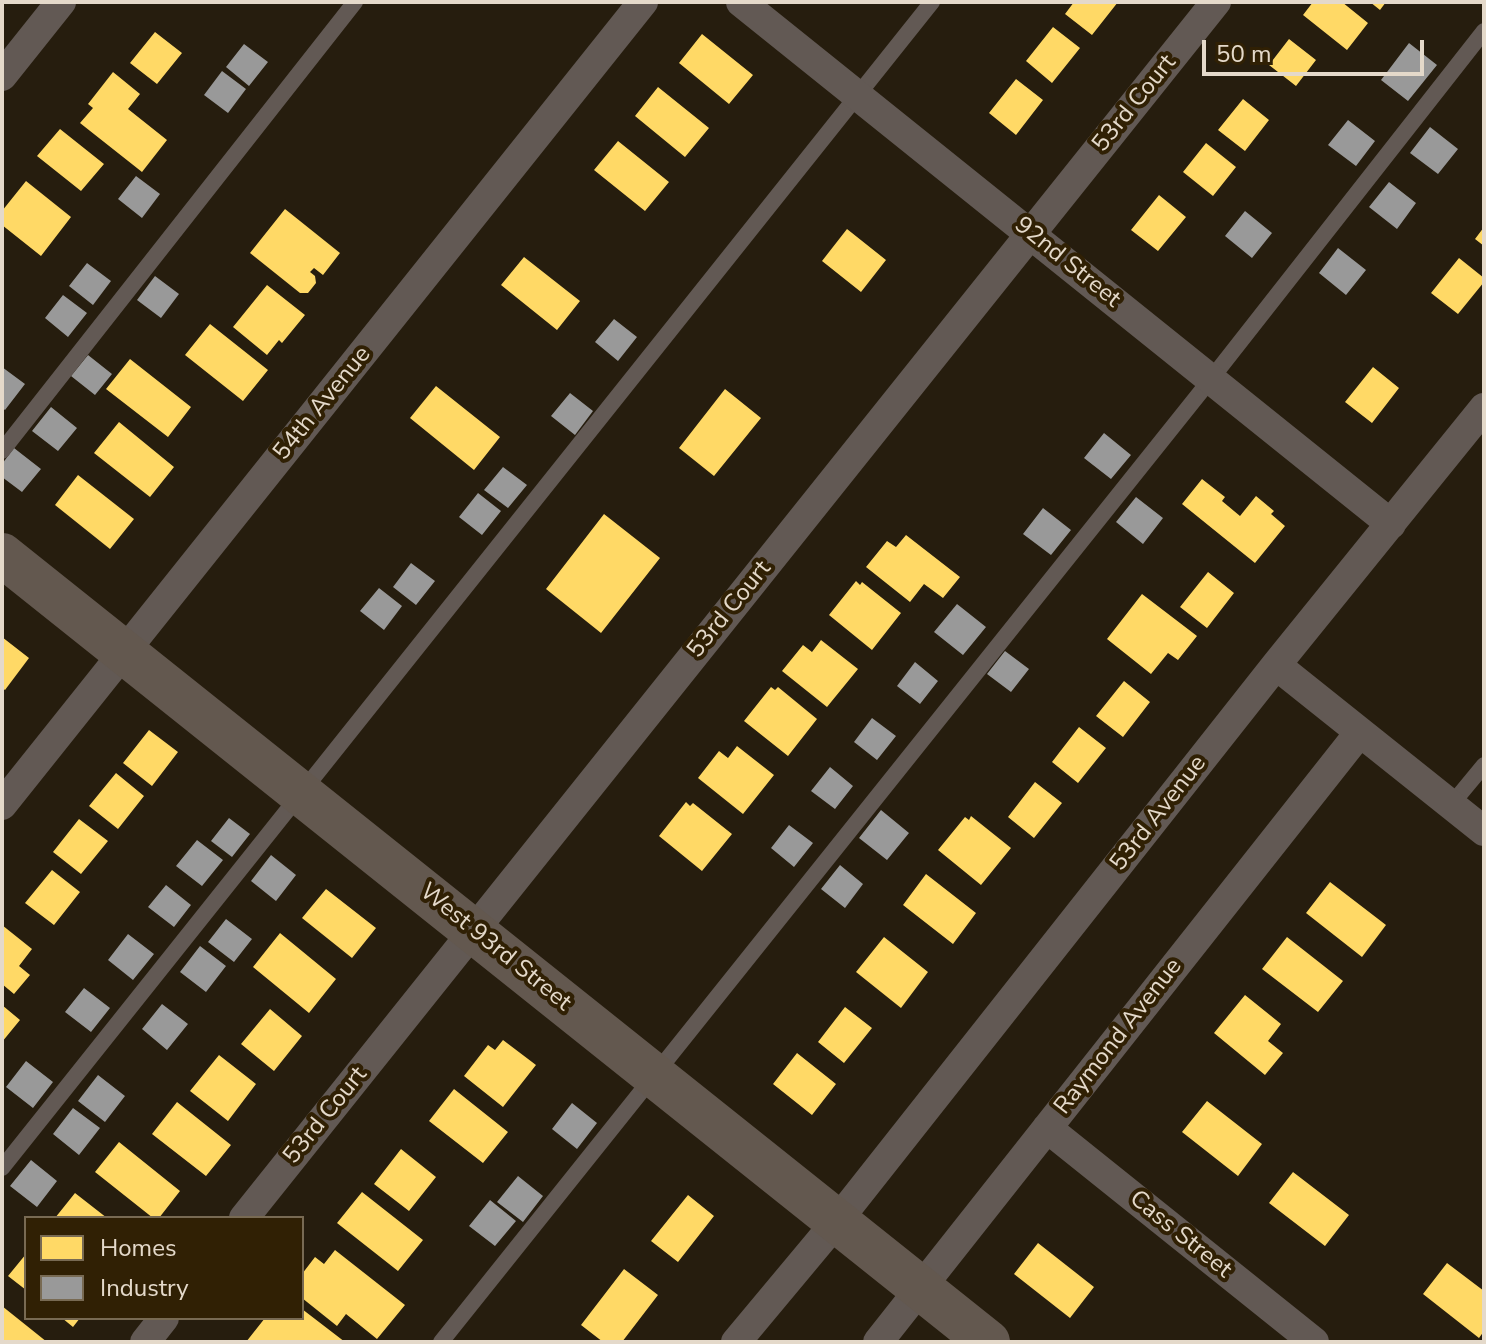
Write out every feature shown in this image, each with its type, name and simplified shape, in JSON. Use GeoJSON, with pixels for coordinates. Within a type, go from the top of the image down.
{"type":"FeatureCollection","features":[{"type":"Feature","properties":{"kind":"main road","name":"West 93rd Street"},"geometry":{"type":"LineString","coordinates":[[2,555],[988,1342]]}},
{"type":"Feature","properties":{"kind":"street"},"geometry":{"type":"LineString","coordinates":[[2,76],[61,2]]}},
{"type":"Feature","properties":{"kind":"street","name":"54th Avenue"},"geometry":{"type":"LineString","coordinates":[[2,805],[643,2]]}},
{"type":"Feature","properties":{"kind":"street","name":"92nd Street"},"geometry":{"type":"LineString","coordinates":[[741,2],[1391,524]]}},
{"type":"Feature","properties":{"kind":"street","name":"53rd Court"},"geometry":{"type":"LineString","coordinates":[[246,1216],[1216,2]]}},
{"type":"Feature","properties":{"kind":"street","name":"53rd Avenue"},"geometry":{"type":"LineString","coordinates":[[736,1342],[837,1221],[1276,665],[1484,408]]}},
{"type":"Feature","properties":{"kind":"street"},"geometry":{"type":"LineString","coordinates":[[1276,665],[1484,831]]}},
{"type":"Feature","properties":{"kind":"street","name":"Raymond Avenue"},"geometry":{"type":"LineString","coordinates":[[878,1342],[1360,732]]}},
{"type":"Feature","properties":{"kind":"street","name":"Cass Street"},"geometry":{"type":"LineString","coordinates":[[1047,1128],[1314,1342]]}},
{"type":"Feature","properties":{"kind":"street"},"geometry":{"type":"LineString","coordinates":[[145,1342],[162,1320]]}},
{"type":"Feature","properties":{"kind":"lane"},"geometry":{"type":"LineString","coordinates":[[2,451],[355,2]]}},
{"type":"Feature","properties":{"kind":"lane"},"geometry":{"type":"LineString","coordinates":[[2,1168],[932,2]]}},
{"type":"Feature","properties":{"kind":"lane"},"geometry":{"type":"LineString","coordinates":[[441,1342],[1211,379],[1484,31]]}},
{"type":"Feature","properties":{"kind":"lane"},"geometry":{"type":"LineString","coordinates":[[1451,805],[1484,765]]}},
{"type":"Feature","properties":{"kind":"building: Homes"},"geometry":{"type":"Polygon","coordinates":[[[1074,2],[1118,2],[1092,35],[1065,14],[1074,2]]]}},
{"type":"Feature","properties":{"kind":"building: Homes"},"geometry":{"type":"Polygon","coordinates":[[[1313,2],[1342,2],[1368,23],[1347,50],[1303,15],[1313,2]]]}},
{"type":"Feature","properties":{"kind":"building: Homes"},"geometry":{"type":"Polygon","coordinates":[[[1370,2],[1386,2],[1380,10],[1370,2]]]}},
{"type":"Feature","properties":{"kind":"building: Homes"},"geometry":{"type":"Polygon","coordinates":[[[1053,27],[1080,48],[1052,83],[1026,61],[1053,27]]]}},
{"type":"Feature","properties":{"kind":"building: Homes"},"geometry":{"type":"Polygon","coordinates":[[[155,32],[182,53],[157,84],[130,63],[155,32]]]}},
{"type":"Feature","properties":{"kind":"building: Homes"},"geometry":{"type":"Polygon","coordinates":[[[702,34],[753,75],[729,104],[679,63],[702,34]]]}},
{"type":"Feature","properties":{"kind":"building: Homes"},"geometry":{"type":"Polygon","coordinates":[[[1289,39],[1316,60],[1296,86],[1269,65],[1289,39]]]}},
{"type":"Feature","properties":{"kind":"building: Homes"},"geometry":{"type":"Polygon","coordinates":[[[113,72],[140,94],[128,109],[167,140],[142,172],[80,123],[93,108],[88,104],[113,72]]]}},
{"type":"Feature","properties":{"kind":"building: Homes"},"geometry":{"type":"Polygon","coordinates":[[[1016,79],[1043,100],[1016,135],[989,113],[1016,79]]]}},
{"type":"Feature","properties":{"kind":"building: Homes"},"geometry":{"type":"Polygon","coordinates":[[[658,87],[709,128],[685,157],[635,116],[658,87]]]}},
{"type":"Feature","properties":{"kind":"building: Homes"},"geometry":{"type":"Polygon","coordinates":[[[1243,99],[1269,120],[1245,151],[1218,130],[1243,99]]]}},
{"type":"Feature","properties":{"kind":"building: Homes"},"geometry":{"type":"Polygon","coordinates":[[[60,129],[104,164],[81,191],[37,156],[60,129]]]}},
{"type":"Feature","properties":{"kind":"building: Homes"},"geometry":{"type":"Polygon","coordinates":[[[618,141],[669,182],[645,211],[594,170],[618,141]]]}},
{"type":"Feature","properties":{"kind":"building: Homes"},"geometry":{"type":"Polygon","coordinates":[[[1206,143],[1236,167],[1213,196],[1183,172],[1206,143]]]}},
{"type":"Feature","properties":{"kind":"building: Homes"},"geometry":{"type":"Polygon","coordinates":[[[26,181],[71,217],[41,256],[2,225],[2,211],[26,181]]]}},
{"type":"Feature","properties":{"kind":"building: Homes"},"geometry":{"type":"Polygon","coordinates":[[[1159,195],[1186,217],[1158,251],[1131,230],[1159,195]]]}},
{"type":"Feature","properties":{"kind":"building: Homes"},"geometry":{"type":"Polygon","coordinates":[[[285,209],[340,253],[323,275],[314,268],[310,272],[315,276],[316,283],[308,293],[300,293],[250,253],[285,209]]]}},
{"type":"Feature","properties":{"kind":"building: Homes"},"geometry":{"type":"Polygon","coordinates":[[[1484,227],[1484,246],[1475,239],[1484,227]]]}},
{"type":"Feature","properties":{"kind":"building: Homes"},"geometry":{"type":"Polygon","coordinates":[[[847,229],[886,260],[861,292],[822,261],[847,229]]]}},
{"type":"Feature","properties":{"kind":"building: Homes"},"geometry":{"type":"Polygon","coordinates":[[[524,257],[580,301],[557,330],[501,285],[524,257]]]}},
{"type":"Feature","properties":{"kind":"building: Homes"},"geometry":{"type":"Polygon","coordinates":[[[1459,258],[1484,278],[1484,282],[1458,314],[1431,293],[1459,258]]]}},
{"type":"Feature","properties":{"kind":"building: Homes"},"geometry":{"type":"Polygon","coordinates":[[[267,285],[305,315],[282,343],[279,340],[267,355],[233,327],[267,285]]]}},
{"type":"Feature","properties":{"kind":"building: Homes"},"geometry":{"type":"Polygon","coordinates":[[[210,324],[268,370],[243,401],[185,355],[210,324]]]}},
{"type":"Feature","properties":{"kind":"building: Homes"},"geometry":{"type":"Polygon","coordinates":[[[130,359],[191,407],[168,437],[106,389],[130,359]]]}},
{"type":"Feature","properties":{"kind":"building: Homes"},"geometry":{"type":"Polygon","coordinates":[[[1373,367],[1399,388],[1372,423],[1345,402],[1373,367]]]}},
{"type":"Feature","properties":{"kind":"building: Homes"},"geometry":{"type":"Polygon","coordinates":[[[436,386],[500,437],[474,470],[410,418],[436,386]]]}},
{"type":"Feature","properties":{"kind":"building: Homes"},"geometry":{"type":"Polygon","coordinates":[[[725,389],[761,418],[714,476],[679,448],[725,389]]]}},
{"type":"Feature","properties":{"kind":"building: Homes"},"geometry":{"type":"Polygon","coordinates":[[[119,422],[174,467],[150,497],[94,453],[119,422]]]}},
{"type":"Feature","properties":{"kind":"building: Homes"},"geometry":{"type":"Polygon","coordinates":[[[78,475],[134,519],[110,549],[55,505],[78,475]]]}},
{"type":"Feature","properties":{"kind":"building: Homes"},"geometry":{"type":"Polygon","coordinates":[[[1202,479],[1225,497],[1222,501],[1240,516],[1256,496],[1274,511],[1271,514],[1285,526],[1255,563],[1182,504],[1202,479]]]}},
{"type":"Feature","properties":{"kind":"building: Homes"},"geometry":{"type":"Polygon","coordinates":[[[604,514],[660,558],[601,633],[546,589],[604,514]]]}},
{"type":"Feature","properties":{"kind":"building: Homes"},"geometry":{"type":"Polygon","coordinates":[[[906,535],[960,577],[943,598],[924,584],[910,602],[866,567],[887,541],[896,547],[906,535]]]}},
{"type":"Feature","properties":{"kind":"building: Homes"},"geometry":{"type":"Polygon","coordinates":[[[1208,572],[1234,593],[1207,628],[1180,607],[1208,572]]]}},
{"type":"Feature","properties":{"kind":"building: Homes"},"geometry":{"type":"Polygon","coordinates":[[[856,581],[860,585],[862,582],[901,613],[872,650],[829,615],[856,581]]]}},
{"type":"Feature","properties":{"kind":"building: Homes"},"geometry":{"type":"Polygon","coordinates":[[[1142,594],[1197,636],[1178,660],[1168,653],[1151,674],[1107,639],[1142,594]]]}},
{"type":"Feature","properties":{"kind":"building: Homes"},"geometry":{"type":"Polygon","coordinates":[[[2,637],[29,658],[5,690],[2,688],[2,637]]]}},
{"type":"Feature","properties":{"kind":"building: Homes"},"geometry":{"type":"Polygon","coordinates":[[[821,640],[858,669],[827,707],[782,671],[803,645],[812,652],[821,640]]]}},
{"type":"Feature","properties":{"kind":"building: Homes"},"geometry":{"type":"Polygon","coordinates":[[[1124,681],[1150,702],[1123,737],[1096,716],[1124,681]]]}},
{"type":"Feature","properties":{"kind":"building: Homes"},"geometry":{"type":"Polygon","coordinates":[[[771,687],[775,690],[778,687],[817,719],[788,756],[744,721],[771,687]]]}},
{"type":"Feature","properties":{"kind":"building: Homes"},"geometry":{"type":"Polygon","coordinates":[[[1079,727],[1106,748],[1078,783],[1052,762],[1079,727]]]}},
{"type":"Feature","properties":{"kind":"building: Homes"},"geometry":{"type":"Polygon","coordinates":[[[149,730],[178,752],[152,786],[123,763],[149,730]]]}},
{"type":"Feature","properties":{"kind":"building: Homes"},"geometry":{"type":"Polygon","coordinates":[[[737,746],[774,775],[743,814],[698,778],[719,751],[728,758],[737,746]]]}},
{"type":"Feature","properties":{"kind":"building: Homes"},"geometry":{"type":"Polygon","coordinates":[[[116,773],[144,796],[118,829],[89,806],[116,773]]]}},
{"type":"Feature","properties":{"kind":"building: Homes"},"geometry":{"type":"Polygon","coordinates":[[[1035,782],[1062,803],[1034,838],[1008,817],[1035,782]]]}},
{"type":"Feature","properties":{"kind":"building: Homes"},"geometry":{"type":"Polygon","coordinates":[[[686,802],[690,806],[693,803],[732,834],[702,871],[659,836],[686,802]]]}},
{"type":"Feature","properties":{"kind":"building: Homes"},"geometry":{"type":"Polygon","coordinates":[[[971,816],[1011,848],[981,885],[938,850],[965,817],[969,820],[971,816]]]}},
{"type":"Feature","properties":{"kind":"building: Homes"},"geometry":{"type":"Polygon","coordinates":[[[79,819],[108,841],[81,874],[53,852],[79,819]]]}},
{"type":"Feature","properties":{"kind":"building: Homes"},"geometry":{"type":"Polygon","coordinates":[[[52,870],[80,892],[54,925],[25,903],[52,870]]]}},
{"type":"Feature","properties":{"kind":"building: Homes"},"geometry":{"type":"Polygon","coordinates":[[[926,874],[976,913],[953,944],[903,905],[926,874]]]}},
{"type":"Feature","properties":{"kind":"building: Homes"},"geometry":{"type":"Polygon","coordinates":[[[1330,882],[1386,925],[1362,957],[1306,913],[1330,882]]]}},
{"type":"Feature","properties":{"kind":"building: Homes"},"geometry":{"type":"Polygon","coordinates":[[[326,889],[376,928],[352,958],[302,918],[326,889]]]}},
{"type":"Feature","properties":{"kind":"building: Homes"},"geometry":{"type":"Polygon","coordinates":[[[2,925],[32,949],[19,966],[30,975],[14,994],[2,984],[2,925]]]}},
{"type":"Feature","properties":{"kind":"building: Homes"},"geometry":{"type":"Polygon","coordinates":[[[280,933],[336,979],[309,1013],[253,967],[280,933]]]}},
{"type":"Feature","properties":{"kind":"building: Homes"},"geometry":{"type":"Polygon","coordinates":[[[884,937],[928,972],[901,1008],[856,972],[884,937]]]}},
{"type":"Feature","properties":{"kind":"building: Homes"},"geometry":{"type":"Polygon","coordinates":[[[1287,937],[1343,981],[1318,1012],[1262,969],[1287,937]]]}},
{"type":"Feature","properties":{"kind":"building: Homes"},"geometry":{"type":"Polygon","coordinates":[[[1245,995],[1281,1024],[1268,1041],[1283,1053],[1265,1075],[1214,1033],[1245,995]]]}},
{"type":"Feature","properties":{"kind":"building: Homes"},"geometry":{"type":"Polygon","coordinates":[[[2,1005],[20,1020],[2,1042],[2,1005]]]}},
{"type":"Feature","properties":{"kind":"building: Homes"},"geometry":{"type":"Polygon","coordinates":[[[845,1007],[872,1028],[844,1063],[818,1042],[845,1007]]]}},
{"type":"Feature","properties":{"kind":"building: Homes"},"geometry":{"type":"Polygon","coordinates":[[[270,1009],[302,1036],[274,1071],[241,1044],[270,1009]]]}},
{"type":"Feature","properties":{"kind":"building: Homes"},"geometry":{"type":"Polygon","coordinates":[[[503,1040],[536,1065],[503,1107],[464,1076],[488,1045],[495,1050],[503,1040]]]}},
{"type":"Feature","properties":{"kind":"building: Homes"},"geometry":{"type":"Polygon","coordinates":[[[797,1053],[836,1084],[812,1115],[773,1084],[797,1053]]]}},
{"type":"Feature","properties":{"kind":"building: Homes"},"geometry":{"type":"Polygon","coordinates":[[[219,1055],[256,1084],[228,1121],[190,1091],[219,1055]]]}},
{"type":"Feature","properties":{"kind":"building: Homes"},"geometry":{"type":"Polygon","coordinates":[[[454,1089],[508,1132],[483,1163],[429,1121],[454,1089]]]}},
{"type":"Feature","properties":{"kind":"building: Homes"},"geometry":{"type":"Polygon","coordinates":[[[1207,1101],[1262,1144],[1238,1176],[1182,1132],[1207,1101]]]}},
{"type":"Feature","properties":{"kind":"building: Homes"},"geometry":{"type":"Polygon","coordinates":[[[177,1102],[231,1145],[206,1176],[152,1134],[177,1102]]]}},
{"type":"Feature","properties":{"kind":"building: Homes"},"geometry":{"type":"Polygon","coordinates":[[[119,1142],[180,1191],[161,1216],[150,1216],[95,1172],[119,1142]]]}},
{"type":"Feature","properties":{"kind":"building: Homes"},"geometry":{"type":"Polygon","coordinates":[[[401,1149],[436,1177],[409,1211],[374,1184],[401,1149]]]}},
{"type":"Feature","properties":{"kind":"building: Homes"},"geometry":{"type":"Polygon","coordinates":[[[1293,1172],[1349,1215],[1325,1246],[1269,1203],[1293,1172]]]}},
{"type":"Feature","properties":{"kind":"building: Homes"},"geometry":{"type":"Polygon","coordinates":[[[362,1192],[423,1240],[398,1271],[337,1223],[362,1192]]]}},
{"type":"Feature","properties":{"kind":"building: Homes"},"geometry":{"type":"Polygon","coordinates":[[[75,1193],[104,1216],[57,1216],[75,1193]]]}},
{"type":"Feature","properties":{"kind":"building: Homes"},"geometry":{"type":"Polygon","coordinates":[[[688,1195],[714,1216],[678,1262],[651,1241],[688,1195]]]}},
{"type":"Feature","properties":{"kind":"building: Homes"},"geometry":{"type":"Polygon","coordinates":[[[1038,1243],[1094,1287],[1070,1318],[1014,1274],[1038,1243]]]}},
{"type":"Feature","properties":{"kind":"building: Homes"},"geometry":{"type":"Polygon","coordinates":[[[335,1250],[405,1305],[377,1339],[346,1314],[337,1326],[304,1300],[304,1271],[315,1257],[324,1264],[335,1250]]]}},
{"type":"Feature","properties":{"kind":"building: Homes"},"geometry":{"type":"Polygon","coordinates":[[[24,1256],[24,1288],[8,1276],[24,1256]]]}},
{"type":"Feature","properties":{"kind":"building: Homes"},"geometry":{"type":"Polygon","coordinates":[[[1447,1263],[1484,1291],[1484,1331],[1479,1338],[1423,1294],[1447,1263]]]}},
{"type":"Feature","properties":{"kind":"building: Homes"},"geometry":{"type":"Polygon","coordinates":[[[624,1269],[658,1295],[622,1342],[603,1342],[581,1325],[624,1269]]]}},
{"type":"Feature","properties":{"kind":"building: Homes"},"geometry":{"type":"Polygon","coordinates":[[[2,1306],[47,1342],[2,1342],[2,1306]]]}},
{"type":"Feature","properties":{"kind":"building: Homes"},"geometry":{"type":"Polygon","coordinates":[[[304,1311],[345,1342],[246,1342],[263,1320],[304,1320],[304,1311]]]}},
{"type":"Feature","properties":{"kind":"building: Homes"},"geometry":{"type":"Polygon","coordinates":[[[64,1320],[78,1320],[73,1327],[64,1320]]]}},
{"type":"Feature","properties":{"kind":"building: Industry"},"geometry":{"type":"Polygon","coordinates":[[[1409,43],[1437,65],[1408,101],[1381,80],[1409,43]]]}},
{"type":"Feature","properties":{"kind":"building: Industry"},"geometry":{"type":"Polygon","coordinates":[[[244,44],[268,62],[249,86],[226,67],[244,44]]]}},
{"type":"Feature","properties":{"kind":"building: Industry"},"geometry":{"type":"Polygon","coordinates":[[[222,71],[246,89],[228,113],[204,95],[222,71]]]}},
{"type":"Feature","properties":{"kind":"building: Industry"},"geometry":{"type":"Polygon","coordinates":[[[1348,120],[1375,141],[1356,166],[1328,145],[1348,120]]]}},
{"type":"Feature","properties":{"kind":"building: Industry"},"geometry":{"type":"Polygon","coordinates":[[[1430,127],[1458,149],[1438,174],[1410,153],[1430,127]]]}},
{"type":"Feature","properties":{"kind":"building: Industry"},"geometry":{"type":"Polygon","coordinates":[[[136,176],[160,194],[142,218],[118,199],[136,176]]]}},
{"type":"Feature","properties":{"kind":"building: Industry"},"geometry":{"type":"Polygon","coordinates":[[[1389,182],[1416,203],[1397,229],[1369,207],[1389,182]]]}},
{"type":"Feature","properties":{"kind":"building: Industry"},"geometry":{"type":"Polygon","coordinates":[[[1245,211],[1272,233],[1252,258],[1225,236],[1245,211]]]}},
{"type":"Feature","properties":{"kind":"building: Industry"},"geometry":{"type":"Polygon","coordinates":[[[1338,248],[1366,270],[1346,295],[1319,273],[1338,248]]]}},
{"type":"Feature","properties":{"kind":"building: Industry"},"geometry":{"type":"Polygon","coordinates":[[[87,263],[111,281],[93,305],[69,286],[87,263]]]}},
{"type":"Feature","properties":{"kind":"building: Industry"},"geometry":{"type":"Polygon","coordinates":[[[155,276],[179,294],[161,318],[137,300],[155,276]]]}},
{"type":"Feature","properties":{"kind":"building: Industry"},"geometry":{"type":"Polygon","coordinates":[[[63,295],[87,313],[68,337],[45,318],[63,295]]]}},
{"type":"Feature","properties":{"kind":"building: Industry"},"geometry":{"type":"Polygon","coordinates":[[[614,319],[637,337],[618,361],[595,342],[614,319]]]}},
{"type":"Feature","properties":{"kind":"building: Industry"},"geometry":{"type":"Polygon","coordinates":[[[88,355],[112,374],[95,395],[71,376],[88,355]]]}},
{"type":"Feature","properties":{"kind":"building: Industry"},"geometry":{"type":"Polygon","coordinates":[[[2,367],[25,384],[5,410],[2,408],[2,367]]]}},
{"type":"Feature","properties":{"kind":"building: Industry"},"geometry":{"type":"Polygon","coordinates":[[[570,393],[593,411],[575,435],[551,416],[570,393]]]}},
{"type":"Feature","properties":{"kind":"building: Industry"},"geometry":{"type":"Polygon","coordinates":[[[51,407],[77,428],[58,451],[32,431],[51,407]]]}},
{"type":"Feature","properties":{"kind":"building: Industry"},"geometry":{"type":"Polygon","coordinates":[[[1104,433],[1131,455],[1111,479],[1084,458],[1104,433]]]}},
{"type":"Feature","properties":{"kind":"building: Industry"},"geometry":{"type":"Polygon","coordinates":[[[14,448],[41,469],[22,492],[2,477],[2,464],[14,448]]]}},
{"type":"Feature","properties":{"kind":"building: Industry"},"geometry":{"type":"Polygon","coordinates":[[[503,467],[527,485],[508,508],[484,490],[503,467]]]}},
{"type":"Feature","properties":{"kind":"building: Industry"},"geometry":{"type":"Polygon","coordinates":[[[478,493],[501,511],[482,535],[459,517],[478,493]]]}},
{"type":"Feature","properties":{"kind":"building: Industry"},"geometry":{"type":"Polygon","coordinates":[[[1136,497],[1163,518],[1143,544],[1116,522],[1136,497]]]}},
{"type":"Feature","properties":{"kind":"building: Industry"},"geometry":{"type":"Polygon","coordinates":[[[1043,508],[1071,530],[1051,555],[1023,534],[1043,508]]]}},
{"type":"Feature","properties":{"kind":"building: Industry"},"geometry":{"type":"Polygon","coordinates":[[[411,563],[435,581],[416,605],[393,587],[411,563]]]}},
{"type":"Feature","properties":{"kind":"building: Industry"},"geometry":{"type":"Polygon","coordinates":[[[379,588],[402,606],[384,630],[360,611],[379,588]]]}},
{"type":"Feature","properties":{"kind":"building: Industry"},"geometry":{"type":"Polygon","coordinates":[[[957,604],[986,627],[963,655],[934,632],[957,604]]]}},
{"type":"Feature","properties":{"kind":"building: Industry"},"geometry":{"type":"Polygon","coordinates":[[[1005,651],[1029,669],[1011,692],[987,674],[1005,651]]]}},
{"type":"Feature","properties":{"kind":"building: Industry"},"geometry":{"type":"Polygon","coordinates":[[[915,662],[938,681],[920,704],[897,686],[915,662]]]}},
{"type":"Feature","properties":{"kind":"building: Industry"},"geometry":{"type":"Polygon","coordinates":[[[872,718],[896,736],[877,760],[854,742],[872,718]]]}},
{"type":"Feature","properties":{"kind":"building: Industry"},"geometry":{"type":"Polygon","coordinates":[[[830,767],[853,786],[835,809],[811,791],[830,767]]]}},
{"type":"Feature","properties":{"kind":"building: Industry"},"geometry":{"type":"Polygon","coordinates":[[[881,810],[909,833],[887,860],[859,838],[881,810]]]}},
{"type":"Feature","properties":{"kind":"building: Industry"},"geometry":{"type":"Polygon","coordinates":[[[229,818],[250,834],[232,857],[211,841],[229,818]]]}},
{"type":"Feature","properties":{"kind":"building: Industry"},"geometry":{"type":"Polygon","coordinates":[[[789,825],[813,843],[794,867],[771,848],[789,825]]]}},
{"type":"Feature","properties":{"kind":"building: Industry"},"geometry":{"type":"Polygon","coordinates":[[[197,840],[223,860],[202,886],[176,866],[197,840]]]}},
{"type":"Feature","properties":{"kind":"building: Industry"},"geometry":{"type":"Polygon","coordinates":[[[271,855],[296,875],[276,901],[251,881],[271,855]]]}},
{"type":"Feature","properties":{"kind":"building: Industry"},"geometry":{"type":"Polygon","coordinates":[[[840,865],[863,884],[845,908],[821,889],[840,865]]]}},
{"type":"Feature","properties":{"kind":"building: Industry"},"geometry":{"type":"Polygon","coordinates":[[[166,885],[191,905],[174,927],[148,907],[166,885]]]}},
{"type":"Feature","properties":{"kind":"building: Industry"},"geometry":{"type":"Polygon","coordinates":[[[226,919],[252,939],[234,962],[208,942],[226,919]]]}},
{"type":"Feature","properties":{"kind":"building: Industry"},"geometry":{"type":"Polygon","coordinates":[[[128,934],[154,954],[133,980],[108,960],[128,934]]]}},
{"type":"Feature","properties":{"kind":"building: Industry"},"geometry":{"type":"Polygon","coordinates":[[[200,946],[226,966],[206,992],[180,972],[200,946]]]}},
{"type":"Feature","properties":{"kind":"building: Industry"},"geometry":{"type":"Polygon","coordinates":[[[84,988],[110,1008],[91,1032],[65,1012],[84,988]]]}},
{"type":"Feature","properties":{"kind":"building: Industry"},"geometry":{"type":"Polygon","coordinates":[[[162,1004],[188,1024],[167,1050],[142,1029],[162,1004]]]}},
{"type":"Feature","properties":{"kind":"building: Industry"},"geometry":{"type":"Polygon","coordinates":[[[26,1061],[53,1082],[33,1108],[6,1087],[26,1061]]]}},
{"type":"Feature","properties":{"kind":"building: Industry"},"geometry":{"type":"Polygon","coordinates":[[[98,1075],[125,1096],[105,1122],[78,1101],[98,1075]]]}},
{"type":"Feature","properties":{"kind":"building: Industry"},"geometry":{"type":"Polygon","coordinates":[[[572,1103],[597,1123],[577,1149],[552,1129],[572,1103]]]}},
{"type":"Feature","properties":{"kind":"building: Industry"},"geometry":{"type":"Polygon","coordinates":[[[73,1108],[100,1128],[79,1155],[53,1134],[73,1108]]]}},
{"type":"Feature","properties":{"kind":"building: Industry"},"geometry":{"type":"Polygon","coordinates":[[[31,1160],[57,1181],[37,1207],[10,1186],[31,1160]]]}},
{"type":"Feature","properties":{"kind":"building: Industry"},"geometry":{"type":"Polygon","coordinates":[[[518,1176],[543,1196],[523,1222],[497,1202],[518,1176]]]}},
{"type":"Feature","properties":{"kind":"building: Industry"},"geometry":{"type":"Polygon","coordinates":[[[490,1200],[516,1221],[495,1246],[469,1226],[490,1200]]]}}]}
